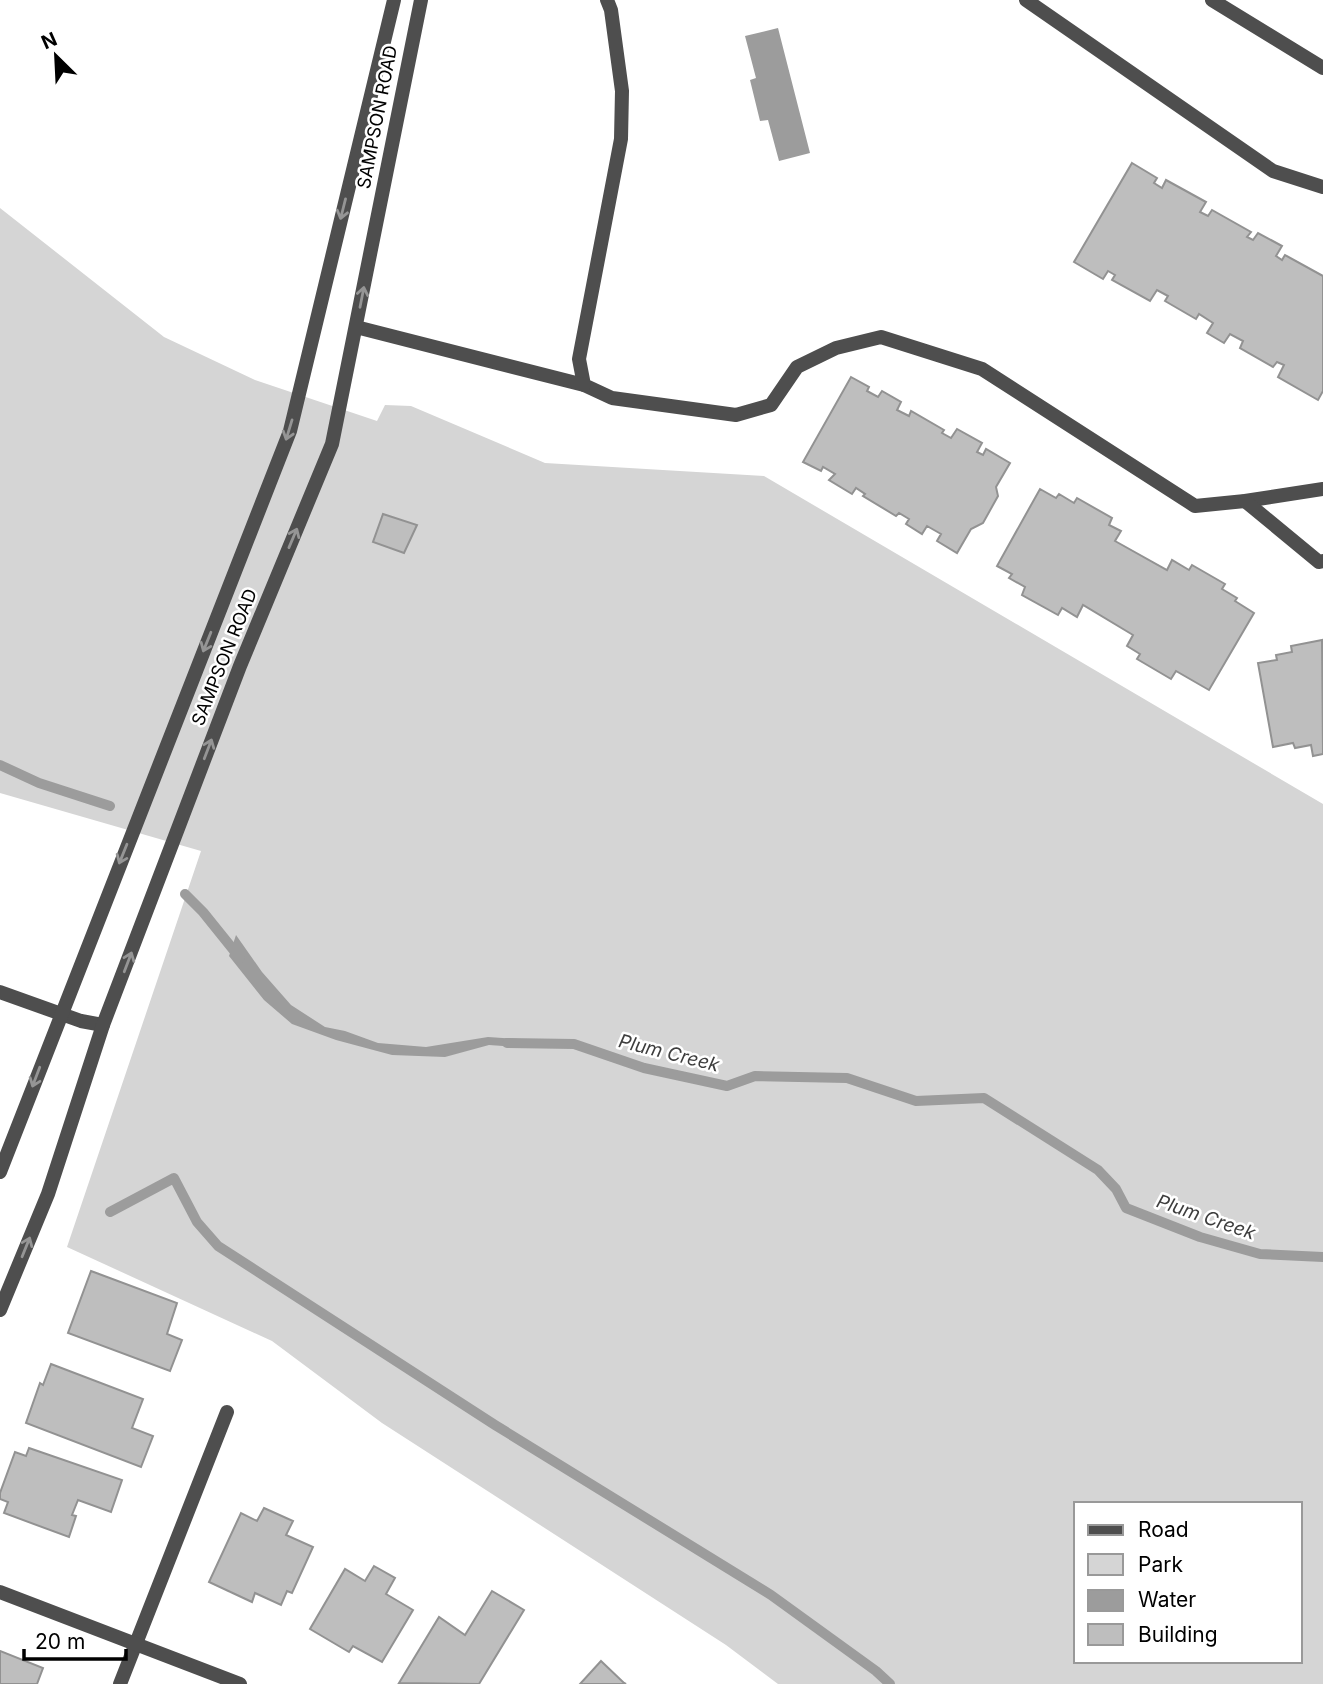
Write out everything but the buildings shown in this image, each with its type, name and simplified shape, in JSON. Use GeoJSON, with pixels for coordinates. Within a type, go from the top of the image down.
{"type":"FeatureCollection","features":[{"type":"Feature","properties":{"kind":"street","name":"SAMPSON ROAD"},"geometry":{"type":"LineString","coordinates":[[0,1172],[290,431],[394,0]]}},
{"type":"Feature","properties":{"kind":"street","name":"SAMPSON ROAD"},"geometry":{"type":"LineString","coordinates":[[0,1310],[48,1194],[103,1026],[240,666],[332,444],[421,0]]}},
{"type":"Feature","properties":{"kind":"street"},"geometry":{"type":"LineString","coordinates":[[584,385],[579,359],[621,139],[622,91],[611,10],[607,0]]}},
{"type":"Feature","properties":{"kind":"street"},"geometry":{"type":"LineString","coordinates":[[1026,0],[1273,171],[1323,187]]}},
{"type":"Feature","properties":{"kind":"street"},"geometry":{"type":"LineString","coordinates":[[1212,0],[1323,68]]}},
{"type":"Feature","properties":{"kind":"street"},"geometry":{"type":"LineString","coordinates":[[356,327],[584,385],[612,398],[736,415],[771,405],[797,367],[836,348],[881,337],[982,369],[1195,506],[1323,489]]}},
{"type":"Feature","properties":{"kind":"street"},"geometry":{"type":"LineString","coordinates":[[1245,501],[1320,562],[1323,561]]}},
{"type":"Feature","properties":{"kind":"street"},"geometry":{"type":"LineString","coordinates":[[0,992],[81,1021],[103,1026]]}},
{"type":"Feature","properties":{"kind":"street"},"geometry":{"type":"LineString","coordinates":[[120,1684],[227,1412]]}},
{"type":"Feature","properties":{"kind":"street"},"geometry":{"type":"LineString","coordinates":[[0,1592],[240,1684]]}},
{"type":"Feature","properties":{"kind":"green space"},"geometry":{"type":"Polygon","coordinates":[[[0,208],[164,337],[255,380],[377,421],[385,405],[411,406],[545,463],[764,476],[1323,804],[1323,1684],[778,1684],[726,1645],[382,1423],[272,1341],[67,1247],[201,851],[0,793],[0,208]]]}},
{"type":"Feature","properties":{"kind":"water"},"geometry":{"type":"Polygon","coordinates":[[[778,28],[810,153],[779,161],[768,120],[760,121],[750,80],[756,78],[745,36],[778,28]]]}},
{"type":"Feature","properties":{"kind":"water"},"geometry":{"type":"Polygon","coordinates":[[[236,935],[262,972],[291,1005],[325,1027],[378,1043],[426,1047],[488,1037],[518,1039],[519,1047],[489,1045],[445,1057],[392,1055],[336,1040],[292,1024],[264,1000],[229,956],[236,935]]]}},
{"type":"Feature","properties":{"kind":"waterway","name":"Plum Creek"},"geometry":{"type":"LineString","coordinates":[[0,765],[39,783],[110,806]]}},
{"type":"Feature","properties":{"kind":"waterway","name":"Plum Creek"},"geometry":{"type":"LineString","coordinates":[[185,894],[240,958]]}},
{"type":"Feature","properties":{"kind":"waterway","name":"Plum Creek"},"geometry":{"type":"LineString","coordinates":[[507,1043],[574,1044],[644,1068],[727,1086],[755,1076],[847,1078],[916,1101],[984,1098],[1098,1170],[1116,1189],[1126,1208],[1200,1237],[1260,1254],[1323,1257]]}},
{"type":"Feature","properties":{"kind":"waterway"},"geometry":{"type":"LineString","coordinates":[[110,1212],[174,1178],[197,1222],[218,1246],[495,1425],[771,1595],[890,1684]]}}]}
